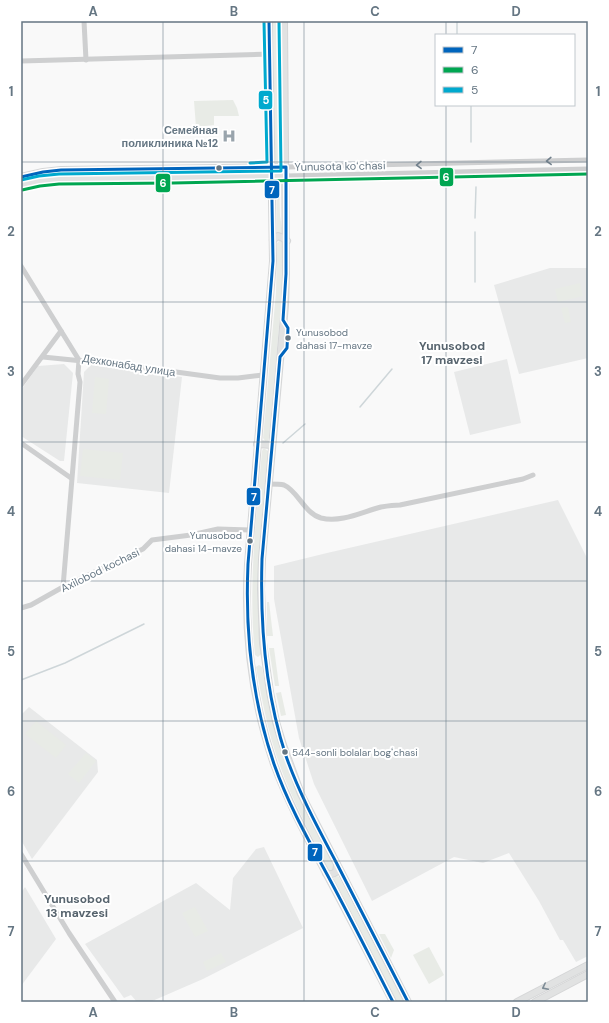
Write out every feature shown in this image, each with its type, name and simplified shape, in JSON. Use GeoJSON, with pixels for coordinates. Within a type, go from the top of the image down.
{"type":"FeatureCollection","features":[{"type":"Feature","properties":{"kind":"main road"},"geometry":{"type":"LineString","coordinates":[[269,21],[273,240],[272,275],[247,576],[247,600],[252,662],[260,712],[275,764],[295,812],[393,1002]]}},
{"type":"Feature","properties":{"kind":"main road"},"geometry":{"type":"LineString","coordinates":[[284,21],[287,241],[285,305],[261,589],[265,660],[274,713],[286,756],[305,803],[408,1002]]}},
{"type":"Feature","properties":{"kind":"main road","name":"Yunusota koʻchasi"},"geometry":{"type":"LineString","coordinates":[[21,177],[60,170],[286,167]]}},
{"type":"Feature","properties":{"kind":"main road","name":"Yunusota koʻchasi"},"geometry":{"type":"LineString","coordinates":[[21,185],[59,179],[286,176]]}},
{"type":"Feature","properties":{"kind":"main road"},"geometry":{"type":"LineString","coordinates":[[273,240],[278,236],[287,241]]}},
{"type":"Feature","properties":{"kind":"main road"},"geometry":{"type":"LineString","coordinates":[[257,444],[272,446]]}},
{"type":"Feature","properties":{"kind":"main road"},"geometry":{"type":"LineString","coordinates":[[252,662],[265,660]]}},
{"type":"Feature","properties":{"kind":"main road"},"geometry":{"type":"LineString","coordinates":[[326,873],[331,875],[334,874],[337,866]]}},
{"type":"Feature","properties":{"kind":"main road"},"geometry":{"type":"LineString","coordinates":[[517,1002],[588,965]]}},
{"type":"Feature","properties":{"kind":"main road"},"geometry":{"type":"LineString","coordinates":[[535,1002],[588,974]]}},
{"type":"Feature","properties":{"kind":"street"},"geometry":{"type":"LineString","coordinates":[[84,21],[86,60]]}},
{"type":"Feature","properties":{"kind":"street"},"geometry":{"type":"LineString","coordinates":[[21,61],[270,54]]}},
{"type":"Feature","properties":{"kind":"street","name":"Yunusota koʻchasi"},"geometry":{"type":"LineString","coordinates":[[286,167],[588,160]]}},
{"type":"Feature","properties":{"kind":"street","name":"Yunusota koʻchasi"},"geometry":{"type":"LineString","coordinates":[[286,176],[588,169]]}},
{"type":"Feature","properties":{"kind":"street","name":"Дехконабад улица"},"geometry":{"type":"LineString","coordinates":[[21,266],[79,360],[220,378],[247,378],[263,375]]}},
{"type":"Feature","properties":{"kind":"street"},"geometry":{"type":"LineString","coordinates":[[21,385],[61,332]]}},
{"type":"Feature","properties":{"kind":"street"},"geometry":{"type":"LineString","coordinates":[[43,357],[79,360],[78,374]]}},
{"type":"Feature","properties":{"kind":"street"},"geometry":{"type":"LineString","coordinates":[[63,587],[80,382],[78,374],[70,359]]}},
{"type":"Feature","properties":{"kind":"street"},"geometry":{"type":"LineString","coordinates":[[21,443],[71,478]]}},
{"type":"Feature","properties":{"kind":"street"},"geometry":{"type":"LineString","coordinates":[[269,484],[281,484],[287,486],[314,515],[334,520],[383,507],[400,505],[523,479],[533,475]]}},
{"type":"Feature","properties":{"kind":"street","name":"Axilobod kochasi"},"geometry":{"type":"LineString","coordinates":[[21,608],[31,605],[63,587],[143,549],[152,540],[191,535],[218,529],[250,530]]}},
{"type":"Feature","properties":{"kind":"street"},"geometry":{"type":"LineString","coordinates":[[21,854],[69,933],[116,1002]]}},
{"type":"Feature","properties":{"kind":"shaded area"},"geometry":{"type":"Polygon","coordinates":[[[273,21],[279,21],[282,160],[280,166],[278,166],[275,160],[273,21]]]}},
{"type":"Feature","properties":{"kind":"shaded area"},"geometry":{"type":"Polygon","coordinates":[[[233,100],[239,116],[214,116],[214,125],[196,127],[194,101],[233,100]]]}},
{"type":"Feature","properties":{"kind":"shaded area"},"geometry":{"type":"Polygon","coordinates":[[[276,180],[279,180],[280,216],[283,234],[277,234],[276,180]]]}},
{"type":"Feature","properties":{"kind":"shaded area"},"geometry":{"type":"Polygon","coordinates":[[[280,240],[283,242],[282,293],[269,438],[266,442],[263,438],[276,292],[277,243],[280,240]]]}},
{"type":"Feature","properties":{"kind":"shaded area"},"geometry":{"type":"Polygon","coordinates":[[[550,268],[588,268],[588,358],[519,374],[494,285],[550,268]]]}},
{"type":"Feature","properties":{"kind":"shaded area"},"geometry":{"type":"Polygon","coordinates":[[[580,283],[583,296],[558,302],[555,289],[580,283]]]}},
{"type":"Feature","properties":{"kind":"shaded area"},"geometry":{"type":"Polygon","coordinates":[[[568,307],[571,322],[565,323],[561,308],[568,307]]]}},
{"type":"Feature","properties":{"kind":"shaded area"},"geometry":{"type":"Polygon","coordinates":[[[507,359],[521,423],[470,435],[454,372],[507,359]]]}},
{"type":"Feature","properties":{"kind":"shaded area"},"geometry":{"type":"Polygon","coordinates":[[[64,364],[73,373],[64,461],[60,461],[21,436],[21,390],[38,366],[64,364]]]}},
{"type":"Feature","properties":{"kind":"shaded area"},"geometry":{"type":"Polygon","coordinates":[[[91,365],[182,377],[169,493],[77,483],[84,372],[91,365]]]}},
{"type":"Feature","properties":{"kind":"shaded area"},"geometry":{"type":"Polygon","coordinates":[[[95,377],[109,379],[106,414],[92,413],[95,377]]]}},
{"type":"Feature","properties":{"kind":"shaded area"},"geometry":{"type":"Polygon","coordinates":[[[83,449],[123,453],[120,480],[80,476],[83,449]]]}},
{"type":"Feature","properties":{"kind":"shaded area"},"geometry":{"type":"Polygon","coordinates":[[[263,449],[268,451],[259,553],[258,604],[261,654],[258,657],[255,655],[252,604],[255,528],[263,449]]]}},
{"type":"Feature","properties":{"kind":"shaded area"},"geometry":{"type":"Polygon","coordinates":[[[558,500],[588,560],[588,956],[576,962],[563,940],[560,940],[539,901],[509,853],[483,863],[454,857],[372,901],[314,784],[299,738],[274,599],[274,566],[558,500]]]}},
{"type":"Feature","properties":{"kind":"shaded area"},"geometry":{"type":"Polygon","coordinates":[[[267,602],[269,602],[273,636],[267,636],[267,602]]]}},
{"type":"Feature","properties":{"kind":"shaded area"},"geometry":{"type":"Polygon","coordinates":[[[269,648],[274,648],[279,686],[275,686],[269,648]]]}},
{"type":"Feature","properties":{"kind":"shaded area"},"geometry":{"type":"Polygon","coordinates":[[[259,665],[262,667],[272,717],[282,753],[291,778],[335,868],[333,871],[329,871],[299,811],[279,764],[264,708],[256,667],[259,665]]]}},
{"type":"Feature","properties":{"kind":"shaded area"},"geometry":{"type":"Polygon","coordinates":[[[281,692],[286,715],[281,716],[276,693],[281,692]]]}},
{"type":"Feature","properties":{"kind":"shaded area"},"geometry":{"type":"Polygon","coordinates":[[[29,707],[97,760],[98,772],[32,859],[21,840],[21,715],[29,707]]]}},
{"type":"Feature","properties":{"kind":"shaded area"},"geometry":{"type":"Polygon","coordinates":[[[36,721],[66,745],[56,758],[25,734],[36,721]]]}},
{"type":"Feature","properties":{"kind":"shaded area"},"geometry":{"type":"Polygon","coordinates":[[[86,753],[96,761],[79,783],[68,774],[86,753]]]}},
{"type":"Feature","properties":{"kind":"shaded area"},"geometry":{"type":"Polygon","coordinates":[[[264,847],[303,928],[203,979],[150,1002],[137,1002],[131,995],[124,998],[85,944],[196,883],[230,910],[233,878],[256,849],[264,847]]]}},
{"type":"Feature","properties":{"kind":"shaded area"},"geometry":{"type":"Polygon","coordinates":[[[337,876],[339,877],[404,1002],[397,1002],[333,880],[337,876]]]}},
{"type":"Feature","properties":{"kind":"shaded area"},"geometry":{"type":"Polygon","coordinates":[[[25,887],[56,939],[21,986],[21,893],[25,887]]]}},
{"type":"Feature","properties":{"kind":"shaded area"},"geometry":{"type":"Polygon","coordinates":[[[195,907],[208,931],[195,937],[182,913],[195,907]]]}},
{"type":"Feature","properties":{"kind":"shaded area"},"geometry":{"type":"Polygon","coordinates":[[[379,934],[385,934],[394,950],[391,958],[379,934]]]}},
{"type":"Feature","properties":{"kind":"shaded area"},"geometry":{"type":"Polygon","coordinates":[[[429,947],[444,975],[429,984],[413,955],[429,947]]]}},
{"type":"Feature","properties":{"kind":"shaded area"},"geometry":{"type":"Polygon","coordinates":[[[221,953],[226,962],[207,971],[203,962],[221,953]]]}},
{"type":"Feature","properties":{"kind":"waterway"},"geometry":{"type":"LineString","coordinates":[[457,21],[457,34]]}},
{"type":"Feature","properties":{"kind":"waterway"},"geometry":{"type":"LineString","coordinates":[[471,106],[471,142]]}},
{"type":"Feature","properties":{"kind":"waterway"},"geometry":{"type":"LineString","coordinates":[[475,218],[476,187]]}},
{"type":"Feature","properties":{"kind":"waterway"},"geometry":{"type":"LineString","coordinates":[[475,232],[475,282]]}},
{"type":"Feature","properties":{"kind":"waterway"},"geometry":{"type":"LineString","coordinates":[[360,407],[392,369]]}},
{"type":"Feature","properties":{"kind":"waterway"},"geometry":{"type":"LineString","coordinates":[[283,443],[305,424]]}},
{"type":"Feature","properties":{"kind":"waterway"},"geometry":{"type":"LineString","coordinates":[[21,680],[65,663],[144,624]]}},
{"type":"Feature","properties":{"kind":"transit line","name":"5"},"geometry":{"type":"LineString","coordinates":[[250,163],[267,162],[264,21]]}},
{"type":"Feature","properties":{"kind":"transit line","name":"7"},"geometry":{"type":"LineString","coordinates":[[269,21],[273,261],[247,589],[249,640],[255,691],[266,740],[292,808],[393,1002]]}},
{"type":"Feature","properties":{"kind":"transit line","name":"5"},"geometry":{"type":"LineString","coordinates":[[21,180],[59,174],[281,171],[279,21]]}},
{"type":"Feature","properties":{"kind":"transit line","name":"7"},"geometry":{"type":"LineString","coordinates":[[21,177],[61,170],[286,167],[286,274],[283,320],[288,328],[287,348],[280,357],[262,559],[262,609],[265,659],[273,708],[279,732],[286,756],[297,783],[408,1002]]}},
{"type":"Feature","properties":{"kind":"transit line","name":"6"},"geometry":{"type":"LineString","coordinates":[[22,190],[59,184],[588,174]]}},
{"type":"Feature","properties":{"kind":"place","name":"Семейная поликлиника №12"},"geometry":{"type":"Point","coordinates":[229,136]}},
{"type":"Feature","properties":{"kind":"place","name":"Yunusobod dahasi 17-mavze"},"geometry":{"type":"Point","coordinates":[288,338]}},
{"type":"Feature","properties":{"kind":"place","name":"Yunusobod dahasi 14-mavze"},"geometry":{"type":"Point","coordinates":[250,541]}},
{"type":"Feature","properties":{"kind":"place","name":"544-sonli bolalar bogʻchasi"},"geometry":{"type":"Point","coordinates":[285,752]}},
{"type":"Feature","properties":{"kind":"district","name":"Yunusobod 17 mavzesi"},"geometry":{"type":"Point","coordinates":[452,353]}},
{"type":"Feature","properties":{"kind":"district","name":"Yunusobod 13 mavzesi"},"geometry":{"type":"Point","coordinates":[77,906]}}]}
